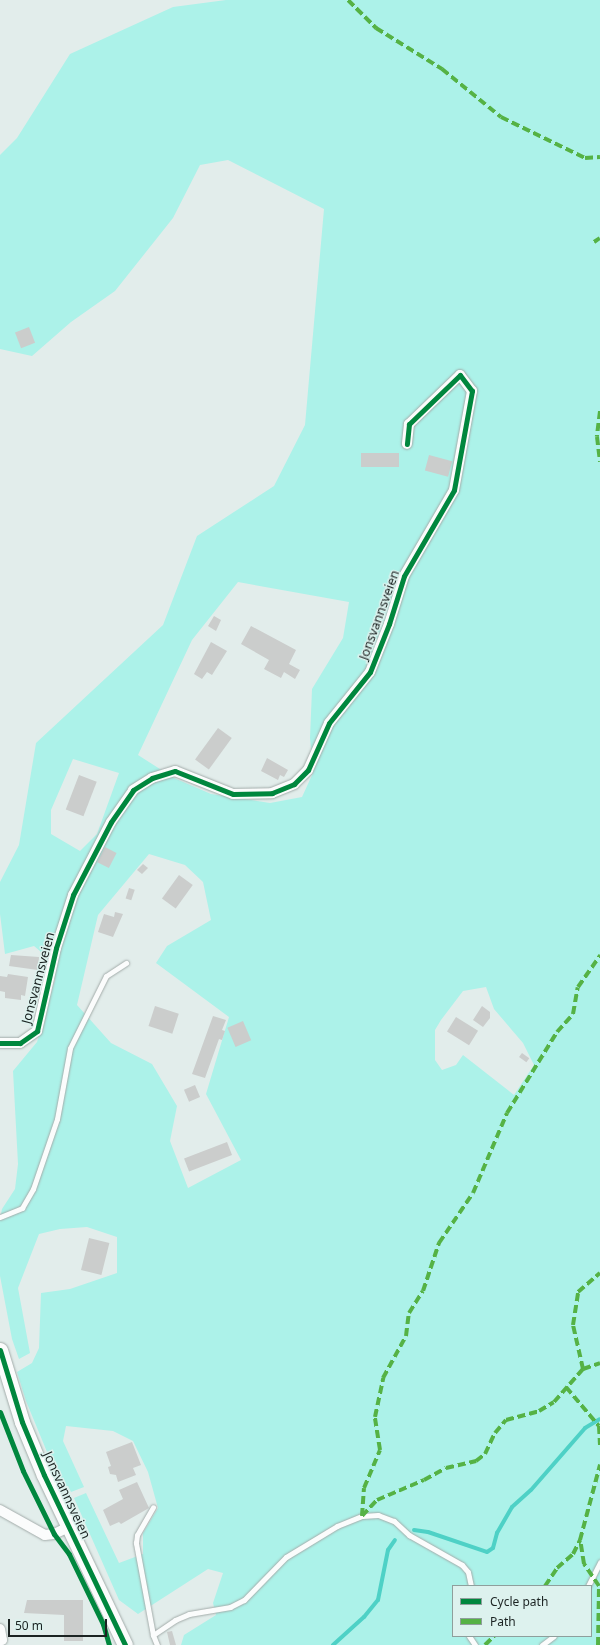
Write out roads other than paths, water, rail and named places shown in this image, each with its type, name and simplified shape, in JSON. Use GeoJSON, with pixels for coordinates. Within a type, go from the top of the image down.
{"type":"FeatureCollection","features":[{"type":"Feature","properties":{"kind":"main road","name":"Jonsvannsveien"},"geometry":{"type":"LineString","coordinates":[[0,1350],[22,1422],[69,1527],[125,1645]]}},
{"type":"Feature","properties":{"kind":"street","name":"Jonsvannsveien"},"geometry":{"type":"LineString","coordinates":[[0,1043],[20,1043],[37,1031],[56,948],[74,895],[111,822],[133,790],[152,778],[175,771],[233,794],[272,794],[294,784],[308,770],[329,723],[370,672],[389,624],[404,576],[454,490],[472,391],[460,375],[409,424],[407,444]]}},
{"type":"Feature","properties":{"kind":"street"},"geometry":{"type":"LineString","coordinates":[[0,1510],[45,1535],[54,1534],[69,1527]]}},
{"type":"Feature","properties":{"kind":"street"},"geometry":{"type":"LineString","coordinates":[[0,1629],[2,1642]]}},
{"type":"Feature","properties":{"kind":"lane"},"geometry":{"type":"LineString","coordinates":[[0,1217],[22,1208],[33,1189],[57,1119],[70,1048],[106,976],[126,964]]}},
{"type":"Feature","properties":{"kind":"lane"},"geometry":{"type":"LineString","coordinates":[[153,1507],[137,1535],[136,1543],[153,1635],[157,1645]]}},
{"type":"Feature","properties":{"kind":"lane"},"geometry":{"type":"LineString","coordinates":[[153,1635],[181,1616],[230,1607],[244,1600],[286,1556],[337,1526],[362,1516],[378,1515],[394,1521],[409,1535],[462,1565],[468,1572],[471,1585]]}},
{"type":"Feature","properties":{"kind":"lane"},"geometry":{"type":"LineString","coordinates":[[588,1585],[600,1562]]}},
{"type":"Feature","properties":{"kind":"lane"},"geometry":{"type":"LineString","coordinates":[[542,1645],[553,1637]]}},
{"type":"Feature","properties":{"kind":"waterway"},"geometry":{"type":"LineString","coordinates":[[414,1530],[428,1532],[487,1552],[493,1548],[497,1533],[512,1507],[531,1490],[585,1428],[600,1419]]}},
{"type":"Feature","properties":{"kind":"waterway"},"geometry":{"type":"LineString","coordinates":[[333,1645],[364,1617],[378,1600],[388,1550],[395,1540]]}}]}
